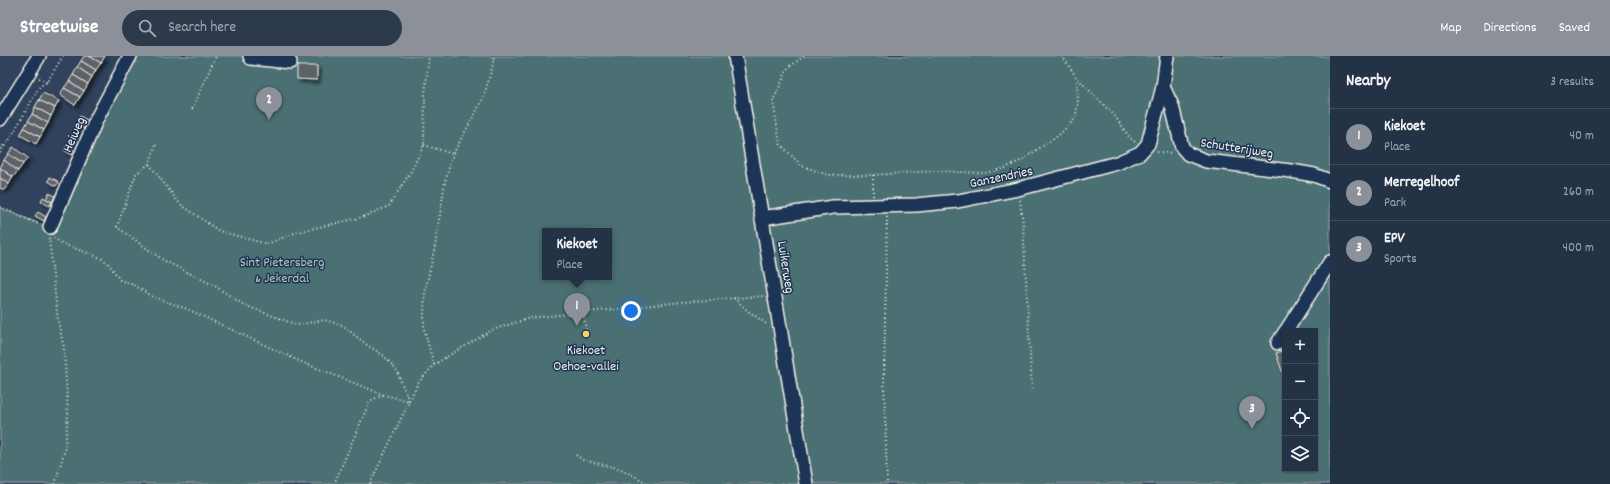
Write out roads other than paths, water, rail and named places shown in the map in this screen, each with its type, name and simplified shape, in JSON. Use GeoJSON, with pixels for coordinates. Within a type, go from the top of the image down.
{"type":"FeatureCollection","features":[{"type":"Feature","properties":{"kind":"street"},"geometry":{"type":"LineString","coordinates":[[0,120],[39,56]]}},
{"type":"Feature","properties":{"kind":"street","name":"Heiweg"},"geometry":{"type":"LineString","coordinates":[[50,233],[97,118],[130,56]]}},
{"type":"Feature","properties":{"kind":"street"},"geometry":{"type":"LineString","coordinates":[[250,56],[251,58],[290,62]]}},
{"type":"Feature","properties":{"kind":"street","name":"Luikerweg"},"geometry":{"type":"LineString","coordinates":[[735,56],[806,484]]}},
{"type":"Feature","properties":{"kind":"street"},"geometry":{"type":"LineString","coordinates":[[1163,87],[1167,56]]}},
{"type":"Feature","properties":{"kind":"street","name":"Ganzendries"},"geometry":{"type":"LineString","coordinates":[[762,218],[815,209],[958,201],[1018,189],[1117,163],[1140,153],[1148,144],[1163,87]]}},
{"type":"Feature","properties":{"kind":"street","name":"Schutterijweg"},"geometry":{"type":"LineString","coordinates":[[1163,87],[1172,106],[1182,147],[1188,154],[1206,161],[1290,171],[1314,175],[1330,181]]}},
{"type":"Feature","properties":{"kind":"street"},"geometry":{"type":"LineString","coordinates":[[1288,328],[1330,262]]}},
{"type":"Feature","properties":{"kind":"place","name":"Merregelhoof"},"geometry":{"type":"Point","coordinates":[269,120]}},
{"type":"Feature","properties":{"kind":"place","name":"Kiekoet"},"geometry":{"type":"Point","coordinates":[577,326]}},
{"type":"Feature","properties":{"kind":"place","name":"Kiekoet Oehoe-vallei"},"geometry":{"type":"Point","coordinates":[586,334]}},
{"type":"Feature","properties":{"kind":"place","name":"EPV"},"geometry":{"type":"Point","coordinates":[1252,429]}},
{"type":"Feature","properties":{"kind":"park label","name":"Sint Pietersberg & Jekerdal"},"geometry":{"type":"Point","coordinates":[282,270]}}]}
